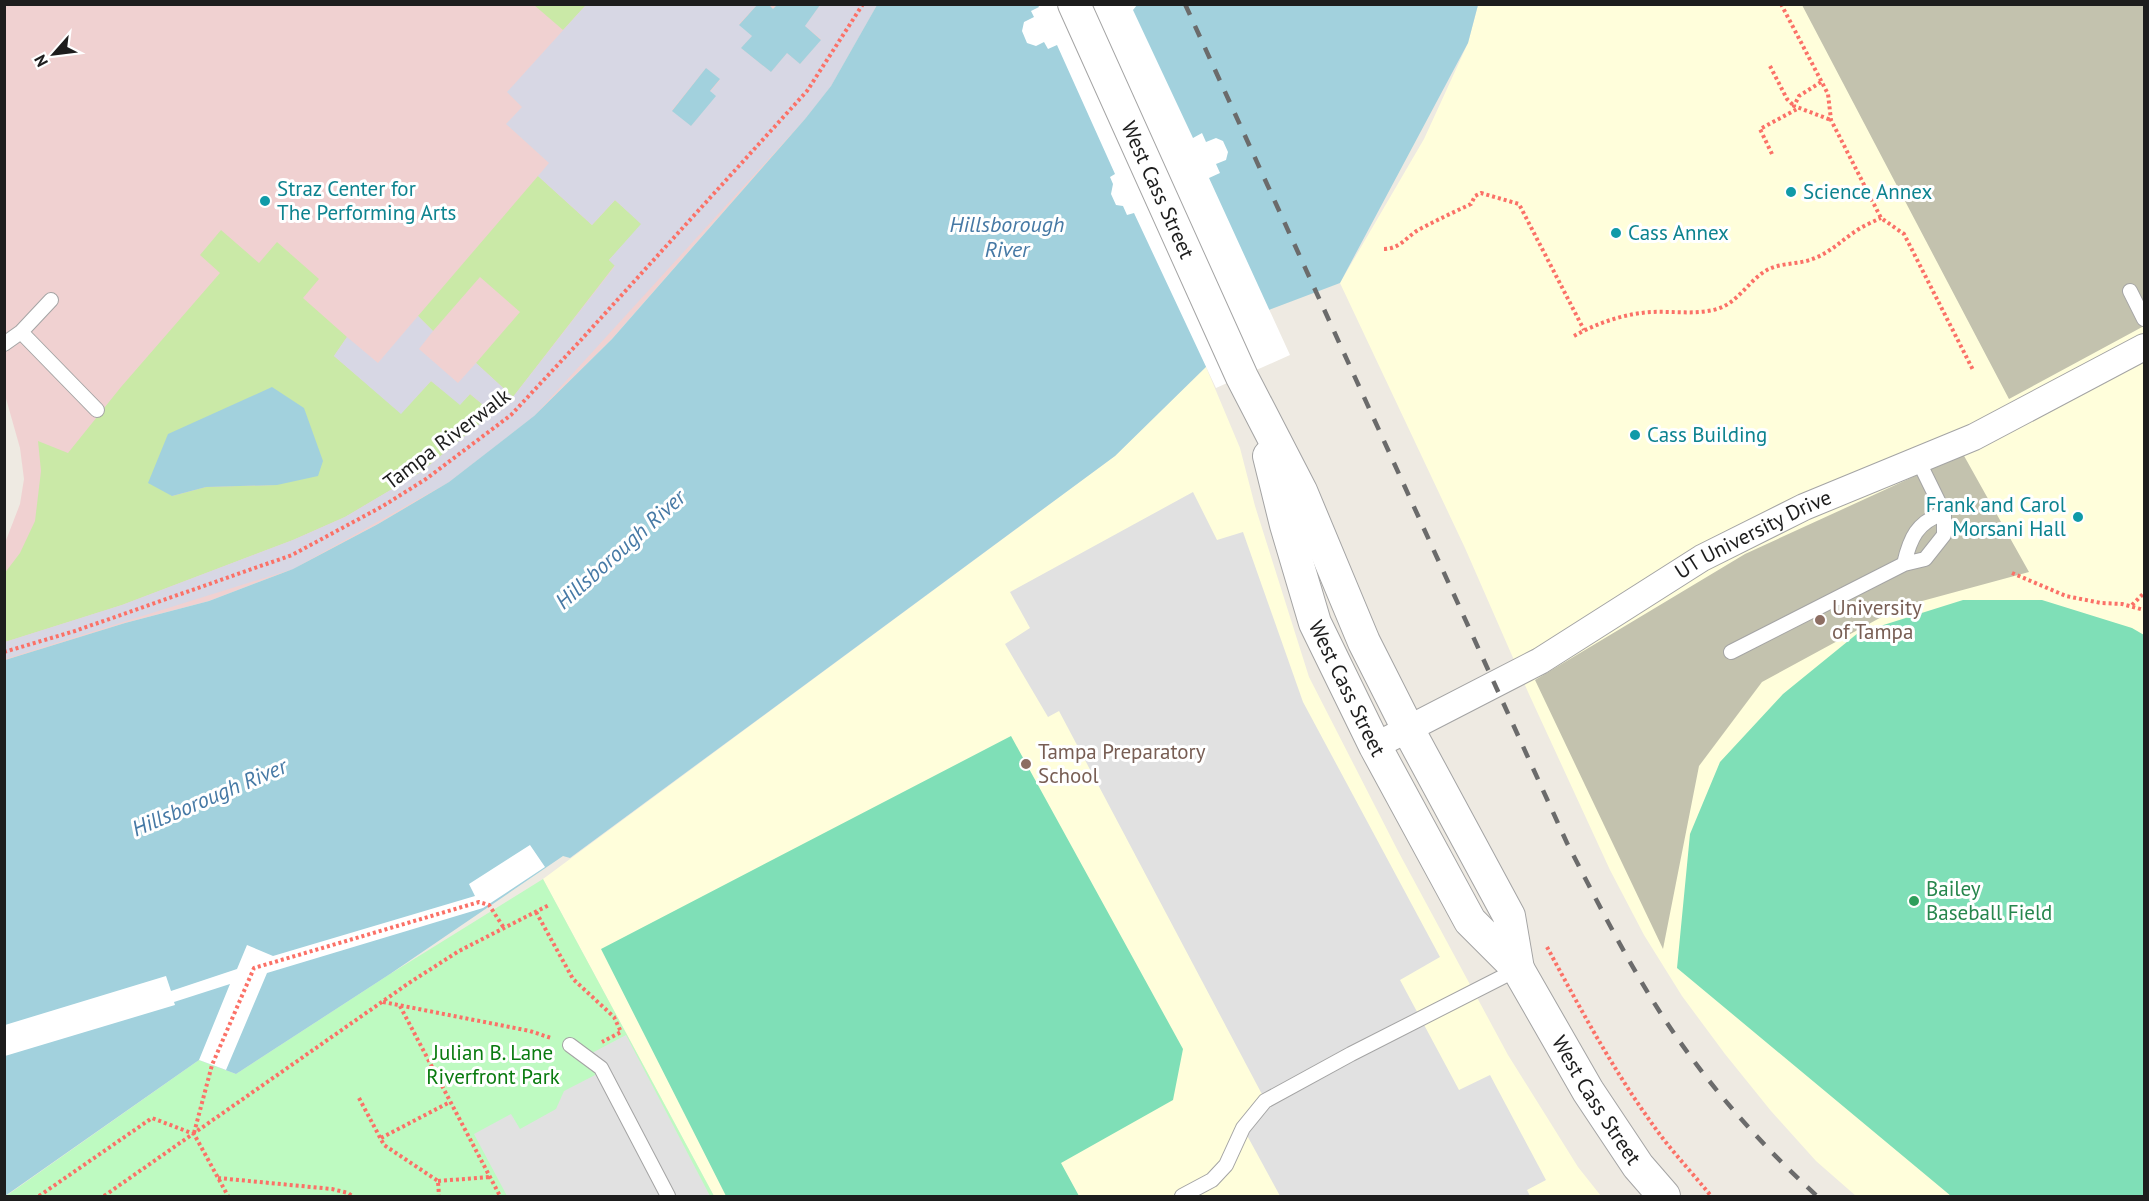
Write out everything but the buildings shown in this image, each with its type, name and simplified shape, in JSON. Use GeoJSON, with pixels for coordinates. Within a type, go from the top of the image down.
{"type":"FeatureCollection","features":[{"type":"Feature","properties":{"kind":"street","name":"West Cass Street"},"geometry":{"type":"LineString","coordinates":[[1074,4],[1242,377],[1301,490],[1364,642],[1408,729],[1509,916],[1518,969]]}},
{"type":"Feature","properties":{"kind":"street","name":"UT University Drive"},"geometry":{"type":"LineString","coordinates":[[1375,746],[1540,661],[1702,558],[1804,507],[1974,437],[2145,347]]}},
{"type":"Feature","properties":{"kind":"street","name":"West Cass Street"},"geometry":{"type":"LineString","coordinates":[[1242,377],[1274,471],[1286,525],[1315,623],[1375,746],[1470,921],[1518,969],[1588,1091],[1638,1166],[1664,1197]]}},
{"type":"Feature","properties":{"kind":"lane"},"geometry":{"type":"LineString","coordinates":[[2130,291],[2145,319]]}},
{"type":"Feature","properties":{"kind":"lane"},"geometry":{"type":"LineString","coordinates":[[4,344],[21,333],[51,300]]}},
{"type":"Feature","properties":{"kind":"lane"},"geometry":{"type":"LineString","coordinates":[[21,333],[97,410]]}},
{"type":"Feature","properties":{"kind":"lane"},"geometry":{"type":"LineString","coordinates":[[1731,652],[1904,564],[1925,559],[1944,536],[1944,513],[1918,460]]}},
{"type":"Feature","properties":{"kind":"lane"},"geometry":{"type":"LineString","coordinates":[[1904,564],[1909,542],[1915,534],[1928,518],[1944,513]]}},
{"type":"Feature","properties":{"kind":"lane"},"geometry":{"type":"LineString","coordinates":[[1182,1197],[1212,1180],[1226,1165],[1243,1128],[1265,1101],[1350,1054],[1518,969]]}},
{"type":"Feature","properties":{"kind":"lane"},"geometry":{"type":"LineString","coordinates":[[570,1045],[601,1068],[668,1197]]}},
{"type":"Feature","properties":{"kind":"path","name":"Tampa Riverwalk"},"geometry":{"type":"LineString","coordinates":[[4,652],[75,631],[292,555],[383,506],[426,479],[511,414],[580,341],[807,90],[863,4]]}},
{"type":"Feature","properties":{"kind":"path"},"geometry":{"type":"LineString","coordinates":[[1781,4],[1828,94],[1831,120],[1881,218],[1904,234],[1973,370]]}},
{"type":"Feature","properties":{"kind":"path"},"geometry":{"type":"LineString","coordinates":[[1770,66],[1787,99],[1794,106],[1831,120]]}},
{"type":"Feature","properties":{"kind":"path"},"geometry":{"type":"LineString","coordinates":[[1794,106],[1799,96],[1821,82]]}},
{"type":"Feature","properties":{"kind":"path"},"geometry":{"type":"LineString","coordinates":[[1772,154],[1760,129],[1800,108]]}},
{"type":"Feature","properties":{"kind":"path"},"geometry":{"type":"LineString","coordinates":[[1384,249],[1392,249],[1401,245],[1418,231],[1471,204],[1474,196],[1480,193],[1519,204],[1584,330]]}},
{"type":"Feature","properties":{"kind":"path"},"geometry":{"type":"LineString","coordinates":[[1574,336],[1584,330],[1630,315],[1651,312],[1701,312],[1725,306],[1766,271],[1814,259],[1839,245],[1854,232],[1881,218]]}},
{"type":"Feature","properties":{"kind":"path"},"geometry":{"type":"LineString","coordinates":[[2012,573],[2066,596],[2145,610]]}},
{"type":"Feature","properties":{"kind":"path"},"geometry":{"type":"LineString","coordinates":[[2131,606],[2145,593]]}},
{"type":"Feature","properties":{"kind":"path"},"geometry":{"type":"LineString","coordinates":[[194,1134],[212,1065],[254,968],[479,902],[489,905],[504,928]]}},
{"type":"Feature","properties":{"kind":"path"},"geometry":{"type":"LineString","coordinates":[[105,1197],[382,1002],[459,951],[549,905]]}},
{"type":"Feature","properties":{"kind":"path"},"geometry":{"type":"LineString","coordinates":[[536,912],[573,980],[614,1017],[621,1032],[602,1042],[589,1059]]}},
{"type":"Feature","properties":{"kind":"path"},"geometry":{"type":"LineString","coordinates":[[382,1002],[530,1031],[570,1045]]}},
{"type":"Feature","properties":{"kind":"path"},"geometry":{"type":"LineString","coordinates":[[400,1006],[500,1197]]}},
{"type":"Feature","properties":{"kind":"path"},"geometry":{"type":"LineString","coordinates":[[359,1098],[384,1145],[438,1181],[490,1177]]}},
{"type":"Feature","properties":{"kind":"path"},"geometry":{"type":"LineString","coordinates":[[381,1138],[450,1102]]}},
{"type":"Feature","properties":{"kind":"path"},"geometry":{"type":"LineString","coordinates":[[39,1197],[152,1118],[194,1134],[228,1197]]}},
{"type":"Feature","properties":{"kind":"path"},"geometry":{"type":"LineString","coordinates":[[218,1178],[332,1189],[348,1193],[352,1197]]}},
{"type":"Feature","properties":{"kind":"path"},"geometry":{"type":"LineString","coordinates":[[438,1181],[439,1197]]}},
{"type":"Feature","properties":{"kind":"shaded area"},"geometry":{"type":"Polygon","coordinates":[[[5,5],[877,5],[831,86],[805,119],[612,339],[534,416],[449,482],[378,524],[293,569],[209,601],[125,623],[5,660],[5,543],[20,504],[24,479],[20,448],[5,395],[5,5]]]}},
{"type":"Feature","properties":{"kind":"shaded area"},"geometry":{"type":"Polygon","coordinates":[[[586,5],[757,5],[739,24],[752,36],[741,48],[771,72],[787,53],[800,64],[821,39],[805,26],[820,5],[877,5],[831,86],[805,119],[534,416],[449,482],[293,569],[5,659],[5,642],[122,605],[293,540],[345,517],[421,472],[493,413],[470,394],[460,405],[431,381],[401,414],[334,356],[347,337],[378,363],[418,316],[433,331],[419,349],[458,383],[476,363],[513,397],[615,266],[609,260],[641,224],[615,200],[592,225],[538,176],[549,163],[506,124],[522,107],[507,92],[586,5]],[[706,68],[672,110],[691,126],[715,96],[710,92],[720,80],[706,68]]]}},
{"type":"Feature","properties":{"kind":"shaded area","name":"University of Tampa"},"geometry":{"type":"Polygon","coordinates":[[[1478,5],[2144,5],[2144,1196],[1856,1196],[1816,1161],[1771,1111],[1682,996],[1644,935],[1610,870],[1465,548],[1340,283],[1424,139],[1468,43],[1478,5]]]}},
{"type":"Feature","properties":{"kind":"shaded area"},"geometry":{"type":"Polygon","coordinates":[[[1802,5],[2144,5],[2144,326],[2009,399],[1802,5]]]}},
{"type":"Feature","properties":{"kind":"shaded area","name":"Tampa Preparatory School"},"geometry":{"type":"Polygon","coordinates":[[[1206,367],[1240,448],[1255,506],[1309,677],[1398,851],[1508,1055],[1578,1167],[1601,1196],[714,1196],[543,879],[1115,456],[1206,367]]]}},
{"type":"Feature","properties":{"kind":"shaded area"},"geometry":{"type":"Polygon","coordinates":[[[1963,454],[2029,572],[1900,607],[1762,682],[1699,766],[1663,949],[1535,680],[1745,554],[1963,454]]]}},
{"type":"Feature","properties":{"kind":"shaded area"},"geometry":{"type":"Polygon","coordinates":[[[1193,492],[1217,540],[1243,532],[1303,702],[1440,957],[1400,980],[1459,1090],[1490,1075],[1546,1180],[1527,1190],[1530,1196],[1280,1196],[1243,1128],[1265,1100],[1059,711],[1048,717],[1005,644],[1030,628],[1010,592],[1193,492]]]}},
{"type":"Feature","properties":{"kind":"shaded area"},"geometry":{"type":"Polygon","coordinates":[[[626,1035],[710,1196],[507,1196],[474,1134],[511,1114],[520,1129],[556,1109],[564,1091],[599,1073],[590,1054],[626,1035]]]}},
{"type":"Feature","properties":{"kind":"green space"},"geometry":{"type":"Polygon","coordinates":[[[534,5],[586,5],[563,30],[534,5]]]}},
{"type":"Feature","properties":{"kind":"green space"},"geometry":{"type":"Polygon","coordinates":[[[538,176],[592,225],[615,200],[642,224],[609,260],[615,265],[513,397],[476,363],[520,312],[480,277],[433,331],[418,316],[538,176]]]}},
{"type":"Feature","properties":{"kind":"green space"},"geometry":{"type":"Polygon","coordinates":[[[221,230],[259,263],[277,242],[319,279],[303,298],[347,337],[334,356],[401,413],[431,381],[460,404],[470,394],[493,413],[421,472],[345,517],[293,540],[122,605],[5,642],[4,574],[20,553],[35,521],[41,471],[38,441],[68,453],[121,387],[220,273],[200,255],[221,230]],[[168,434],[172,496],[206,487],[277,485],[168,434]]]}},
{"type":"Feature","properties":{"kind":"green space","name":"Bailey Baseball Field"},"geometry":{"type":"Polygon","coordinates":[[[1963,600],[2042,600],[2132,628],[2144,635],[2144,1196],[1951,1196],[1677,968],[1690,834],[1720,762],[1783,694],[1858,633],[1963,600]]]}},
{"type":"Feature","properties":{"kind":"green space"},"geometry":{"type":"Polygon","coordinates":[[[1011,736],[1183,1049],[1173,1100],[1061,1163],[1079,1196],[726,1196],[601,949],[1011,736]]]}},
{"type":"Feature","properties":{"kind":"green space","name":"Julian B. Lane Riverfront Park"},"geometry":{"type":"Polygon","coordinates":[[[543,879],[714,1196],[6,1196],[199,1060],[236,1074],[390,974],[543,879]]]}},
{"type":"Feature","properties":{"kind":"water"},"geometry":{"type":"Polygon","coordinates":[[[757,5],[769,5],[773,9],[777,5],[820,5],[805,26],[821,40],[800,64],[787,53],[771,72],[741,48],[752,36],[739,25],[757,5]]]}},
{"type":"Feature","properties":{"kind":"water","name":"Hillsborough River"},"geometry":{"type":"Polygon","coordinates":[[[877,5],[1478,5],[1468,43],[1340,283],[1261,313],[1115,456],[570,858],[563,856],[390,974],[236,1074],[199,1060],[5,1196],[5,660],[125,623],[209,601],[293,569],[378,524],[449,482],[534,416],[612,339],[805,119],[831,86],[877,5]]]}},
{"type":"Feature","properties":{"kind":"water"},"geometry":{"type":"Polygon","coordinates":[[[706,68],[720,79],[710,91],[716,96],[691,126],[672,111],[706,68]]]}},
{"type":"Feature","properties":{"kind":"water"},"geometry":{"type":"Polygon","coordinates":[[[272,387],[304,408],[323,461],[318,476],[277,485],[206,487],[172,496],[148,483],[168,434],[272,387]]]}},
{"type":"Feature","properties":{"kind":"pier"},"geometry":{"type":"Polygon","coordinates":[[[1038,5],[1137,5],[1133,10],[1193,138],[1202,133],[1206,142],[1216,138],[1223,141],[1228,152],[1226,160],[1216,164],[1220,173],[1209,178],[1290,355],[1216,388],[1134,213],[1127,215],[1123,206],[1116,205],[1111,194],[1113,184],[1110,177],[1115,174],[1057,45],[1048,49],[1044,42],[1036,46],[1027,43],[1022,31],[1024,22],[1034,17],[1031,11],[1039,7],[1038,5]]]}},
{"type":"Feature","properties":{"kind":"pier"},"geometry":{"type":"Polygon","coordinates":[[[530,845],[545,867],[483,908],[267,973],[226,1070],[199,1060],[230,984],[174,1002],[175,1005],[5,1056],[5,1025],[166,976],[171,991],[237,969],[247,945],[273,956],[475,896],[469,884],[530,845]]]}},
{"type":"Feature","properties":{"kind":"railway"},"geometry":{"type":"LineString","coordinates":[[1185,4],[1567,843],[1602,910],[1651,998],[1699,1068],[1755,1135],[1817,1196]]}},
{"type":"Feature","properties":{"kind":"place","name":"Science Annex"},"geometry":{"type":"Point","coordinates":[1791,192]}},
{"type":"Feature","properties":{"kind":"place","name":"Straz Center for The Performing Arts"},"geometry":{"type":"Point","coordinates":[265,201]}},
{"type":"Feature","properties":{"kind":"place","name":"Cass Annex"},"geometry":{"type":"Point","coordinates":[1616,233]}},
{"type":"Feature","properties":{"kind":"place","name":"Cass Building"},"geometry":{"type":"Point","coordinates":[1635,435]}},
{"type":"Feature","properties":{"kind":"place","name":"Frank and Carol Morsani Hall"},"geometry":{"type":"Point","coordinates":[2078,517]}},
{"type":"Feature","properties":{"kind":"place","name":"University of Tampa"},"geometry":{"type":"Point","coordinates":[1820,620]}},
{"type":"Feature","properties":{"kind":"place","name":"Tampa Preparatory School"},"geometry":{"type":"Point","coordinates":[1026,764]}},
{"type":"Feature","properties":{"kind":"place","name":"Bailey Baseball Field"},"geometry":{"type":"Point","coordinates":[1914,901]}}]}
